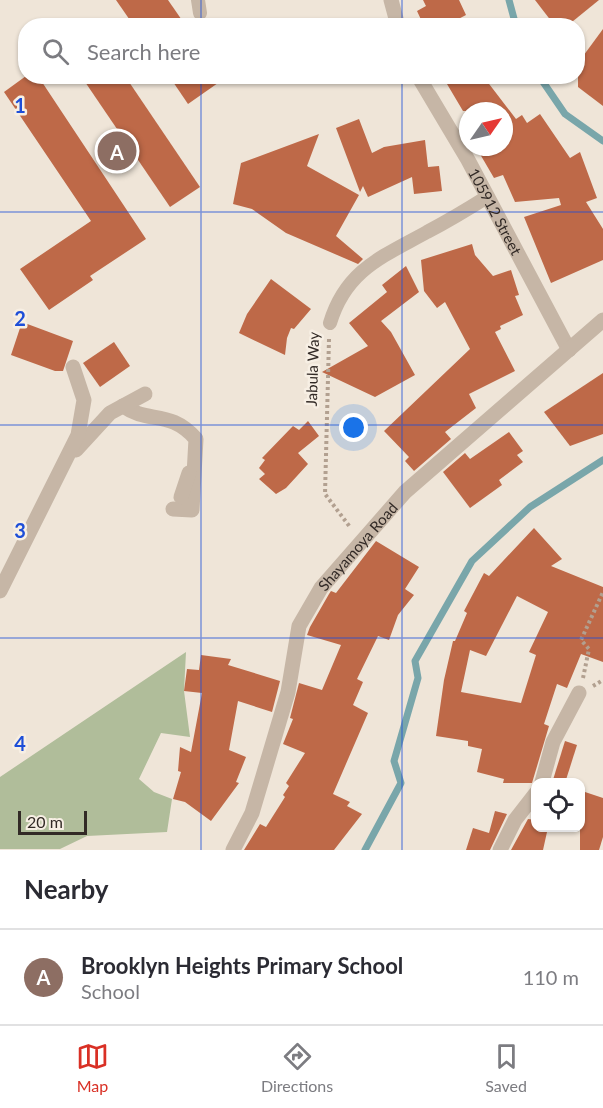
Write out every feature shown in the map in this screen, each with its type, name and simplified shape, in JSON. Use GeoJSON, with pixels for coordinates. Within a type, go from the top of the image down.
{"type":"FeatureCollection","features":[{"type":"Feature","properties":{"kind":"street"},"geometry":{"type":"LineString","coordinates":[[391,0],[396,18]]}},
{"type":"Feature","properties":{"kind":"street","name":"105912 Street"},"geometry":{"type":"LineString","coordinates":[[423,84],[487,197],[569,350]]}},
{"type":"Feature","properties":{"kind":"street","name":"Shayamoya Road"},"geometry":{"type":"LineString","coordinates":[[233,850],[252,813],[285,702],[299,626],[321,588],[405,492],[603,320]]}},
{"type":"Feature","properties":{"kind":"street"},"geometry":{"type":"LineString","coordinates":[[0,591],[68,459],[83,417],[84,400],[73,367]]}},
{"type":"Feature","properties":{"kind":"street"},"geometry":{"type":"LineString","coordinates":[[68,459],[110,413],[145,394]]}},
{"type":"Feature","properties":{"kind":"street"},"geometry":{"type":"LineString","coordinates":[[123,406],[136,415],[163,417],[186,429],[196,439],[192,510],[177,503]]}},
{"type":"Feature","properties":{"kind":"street"},"geometry":{"type":"LineString","coordinates":[[543,778],[553,742],[579,693]]}},
{"type":"Feature","properties":{"kind":"street"},"geometry":{"type":"LineString","coordinates":[[500,850],[515,820],[531,799]]}},
{"type":"Feature","properties":{"kind":"lane","name":"Jabula Way"},"geometry":{"type":"LineString","coordinates":[[330,323],[335,306],[348,284],[365,267],[487,197]]}},
{"type":"Feature","properties":{"kind":"path","name":"Jabula Way"},"geometry":{"type":"LineString","coordinates":[[330,323],[325,494],[360,541]]}},
{"type":"Feature","properties":{"kind":"path"},"geometry":{"type":"LineString","coordinates":[[579,693],[589,649],[581,640],[603,592]]}},
{"type":"Feature","properties":{"kind":"green space"},"geometry":{"type":"Polygon","coordinates":[[[186,652],[184,691],[190,737],[161,733],[139,779],[154,792],[172,799],[167,832],[87,836],[60,849],[0,849],[0,777],[186,652]]]}},
{"type":"Feature","properties":{"kind":"building"},"geometry":{"type":"Polygon","coordinates":[[[116,0],[168,0],[180,18],[128,18],[116,0]]]}},
{"type":"Feature","properties":{"kind":"building"},"geometry":{"type":"Polygon","coordinates":[[[423,0],[459,0],[466,15],[460,18],[420,18],[417,11],[426,6],[423,0]]]}},
{"type":"Feature","properties":{"kind":"building"},"geometry":{"type":"Polygon","coordinates":[[[535,0],[599,0],[577,18],[549,18],[535,0]]]}},
{"type":"Feature","properties":{"kind":"building"},"geometry":{"type":"Polygon","coordinates":[[[603,29],[603,106],[578,87],[578,84],[585,84],[585,53],[603,29]]]}},
{"type":"Feature","properties":{"kind":"building"},"geometry":{"type":"Polygon","coordinates":[[[18,82],[18,84],[43,84],[146,239],[90,276],[93,280],[49,310],[20,269],[91,221],[4,92],[18,82]]]}},
{"type":"Feature","properties":{"kind":"building"},"geometry":{"type":"Polygon","coordinates":[[[86,84],[130,84],[200,187],[170,207],[86,84]]]}},
{"type":"Feature","properties":{"kind":"building"},"geometry":{"type":"Polygon","coordinates":[[[174,84],[217,84],[188,104],[174,84]]]}},
{"type":"Feature","properties":{"kind":"building"},"geometry":{"type":"Polygon","coordinates":[[[447,84],[489,84],[503,102],[459,102],[459,104],[447,84]]]}},
{"type":"Feature","properties":{"kind":"building"},"geometry":{"type":"Polygon","coordinates":[[[540,114],[570,158],[580,152],[597,198],[586,202],[603,229],[603,260],[551,283],[524,217],[561,205],[559,198],[515,202],[503,175],[494,178],[481,156],[513,156],[513,115],[516,119],[522,115],[527,123],[540,114]]]}},
{"type":"Feature","properties":{"kind":"building"},"geometry":{"type":"Polygon","coordinates":[[[359,119],[372,153],[384,147],[425,140],[428,167],[439,166],[442,191],[414,194],[412,177],[368,197],[363,186],[360,192],[336,128],[359,119]]]}},
{"type":"Feature","properties":{"kind":"building"},"geometry":{"type":"Polygon","coordinates":[[[319,134],[307,166],[359,195],[336,236],[363,259],[358,264],[286,233],[252,209],[233,204],[241,163],[319,134]]]}},
{"type":"Feature","properties":{"kind":"building"},"geometry":{"type":"Polygon","coordinates":[[[472,244],[475,255],[493,276],[511,270],[519,295],[515,296],[523,315],[500,326],[501,329],[495,332],[515,371],[469,394],[476,408],[445,432],[451,439],[414,471],[405,461],[409,457],[384,431],[470,349],[445,302],[437,308],[424,291],[421,260],[472,244]]]}},
{"type":"Feature","properties":{"kind":"building"},"geometry":{"type":"Polygon","coordinates":[[[406,266],[419,292],[381,321],[391,332],[415,375],[375,397],[322,372],[368,346],[349,323],[387,292],[382,285],[406,266]]]}},
{"type":"Feature","properties":{"kind":"building"},"geometry":{"type":"Polygon","coordinates":[[[271,279],[311,309],[294,329],[291,328],[285,355],[239,333],[247,314],[271,279]]]}},
{"type":"Feature","properties":{"kind":"building"},"geometry":{"type":"Polygon","coordinates":[[[22,322],[73,341],[63,371],[55,371],[11,355],[22,322]]]}},
{"type":"Feature","properties":{"kind":"building"},"geometry":{"type":"Polygon","coordinates":[[[114,342],[130,366],[100,387],[83,363],[114,342]]]}},
{"type":"Feature","properties":{"kind":"building"},"geometry":{"type":"Polygon","coordinates":[[[603,373],[603,434],[570,446],[544,412],[603,373]]]}},
{"type":"Feature","properties":{"kind":"building"},"geometry":{"type":"Polygon","coordinates":[[[308,421],[319,436],[298,453],[308,464],[286,488],[276,494],[259,479],[265,474],[259,468],[265,460],[262,458],[293,426],[299,430],[308,421]]]}},
{"type":"Feature","properties":{"kind":"building"},"geometry":{"type":"Polygon","coordinates":[[[509,432],[523,451],[517,455],[523,462],[499,480],[502,485],[470,508],[443,472],[465,453],[470,459],[509,432]]]}},
{"type":"Feature","properties":{"kind":"building"},"geometry":{"type":"Polygon","coordinates":[[[534,528],[562,559],[551,566],[603,587],[603,662],[581,654],[567,688],[557,684],[544,724],[549,726],[531,783],[503,783],[504,779],[477,772],[482,749],[468,746],[468,741],[436,736],[444,680],[453,641],[467,613],[464,611],[484,573],[489,576],[534,528]],[[517,596],[486,656],[470,650],[461,692],[521,703],[536,655],[529,652],[548,612],[517,596]]]}},
{"type":"Feature","properties":{"kind":"building"},"geometry":{"type":"Polygon","coordinates":[[[376,541],[419,567],[405,589],[414,595],[398,615],[389,640],[378,636],[357,679],[363,682],[353,705],[368,713],[333,794],[350,802],[347,806],[362,814],[334,850],[244,850],[260,824],[266,827],[285,797],[283,795],[289,786],[286,783],[305,753],[283,744],[293,719],[290,718],[299,683],[322,690],[341,645],[307,635],[310,627],[331,591],[336,593],[376,541]]]}},
{"type":"Feature","properties":{"kind":"building"},"geometry":{"type":"Polygon","coordinates":[[[201,655],[231,659],[228,665],[280,681],[272,712],[238,701],[229,750],[246,757],[236,782],[239,783],[211,821],[185,802],[173,799],[181,772],[178,771],[180,747],[191,752],[202,693],[184,691],[187,669],[199,670],[201,655]]]}},
{"type":"Feature","properties":{"kind":"building"},"geometry":{"type":"Polygon","coordinates":[[[565,741],[577,745],[567,778],[554,778],[565,741]]]}},
{"type":"Feature","properties":{"kind":"building"},"geometry":{"type":"Polygon","coordinates":[[[585,792],[603,798],[603,837],[599,850],[580,850],[580,832],[585,832],[585,792]]]}},
{"type":"Feature","properties":{"kind":"building"},"geometry":{"type":"Polygon","coordinates":[[[495,811],[507,814],[490,850],[466,850],[473,828],[489,833],[495,811]]]}},
{"type":"Feature","properties":{"kind":"building"},"geometry":{"type":"Polygon","coordinates":[[[528,819],[531,819],[531,832],[547,832],[543,850],[511,850],[528,819]]]}},
{"type":"Feature","properties":{"kind":"waterway"},"geometry":{"type":"LineString","coordinates":[[509,0],[514,18]]}},
{"type":"Feature","properties":{"kind":"waterway"},"geometry":{"type":"LineString","coordinates":[[544,84],[565,114],[603,141]]}},
{"type":"Feature","properties":{"kind":"waterway"},"geometry":{"type":"LineString","coordinates":[[365,850],[401,783],[394,761],[418,678],[415,661],[472,561],[530,507],[603,460]]}},
{"type":"Feature","properties":{"kind":"place","name":"Brooklyn Heights Primary School"},"geometry":{"type":"Point","coordinates":[117,151]}}]}
